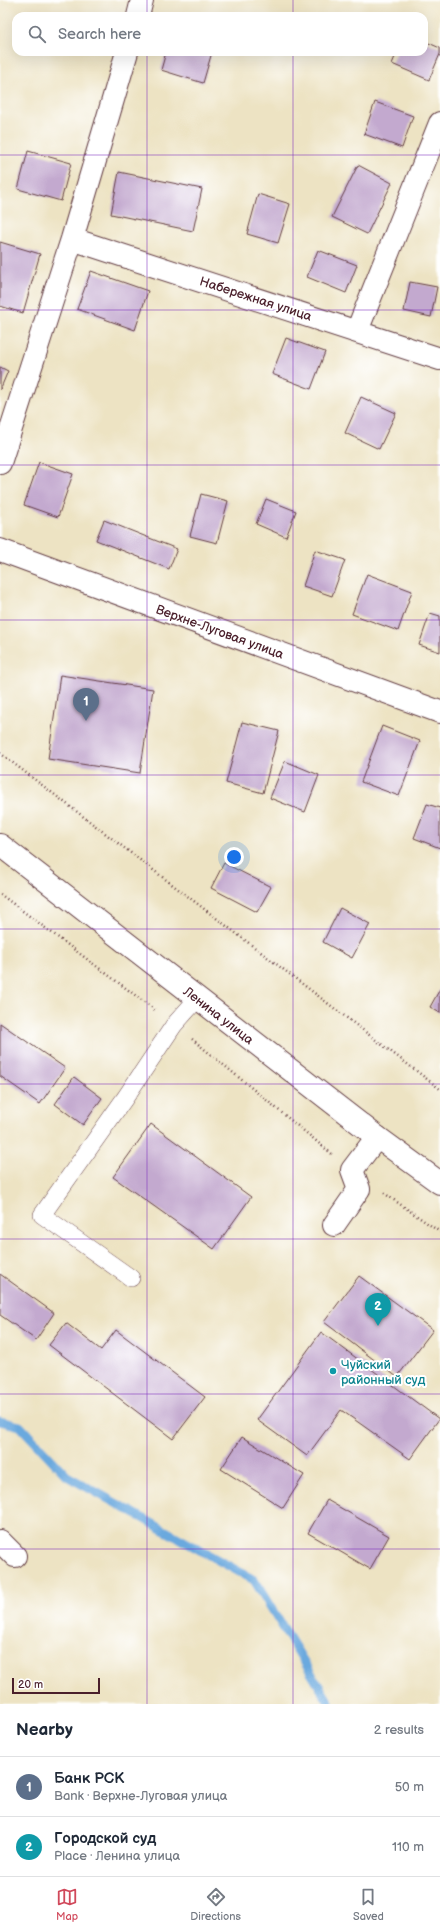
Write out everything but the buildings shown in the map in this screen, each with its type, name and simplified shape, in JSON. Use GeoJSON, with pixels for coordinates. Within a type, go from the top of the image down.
{"type":"FeatureCollection","features":[{"type":"Feature","properties":{"kind":"street"},"geometry":{"type":"LineString","coordinates":[[139,12],[142,0]]}},
{"type":"Feature","properties":{"kind":"street"},"geometry":{"type":"LineString","coordinates":[[0,463],[72,238],[126,56]]}},
{"type":"Feature","properties":{"kind":"street"},"geometry":{"type":"LineString","coordinates":[[358,331],[440,123]]}},
{"type":"Feature","properties":{"kind":"street","name":"Набережная улица"},"geometry":{"type":"LineString","coordinates":[[72,238],[440,359]]}},
{"type":"Feature","properties":{"kind":"street","name":"Верхне-Луговая улица"},"geometry":{"type":"LineString","coordinates":[[0,550],[440,712]]}},
{"type":"Feature","properties":{"kind":"street","name":"Ленина улица"},"geometry":{"type":"LineString","coordinates":[[0,845],[377,1137],[438,1177]]}},
{"type":"Feature","properties":{"kind":"street"},"geometry":{"type":"LineString","coordinates":[[334,1225],[359,1189],[352,1170],[377,1137]]}},
{"type":"Feature","properties":{"kind":"lane"},"geometry":{"type":"LineString","coordinates":[[131,1278],[42,1215],[126,1098],[174,1025],[198,998]]}},
{"type":"Feature","properties":{"kind":"path"},"geometry":{"type":"LineString","coordinates":[[0,753],[440,1090]]}},
{"type":"Feature","properties":{"kind":"path"},"geometry":{"type":"LineString","coordinates":[[0,894],[174,1025],[352,1170],[440,1232]]}},
{"type":"Feature","properties":{"kind":"waterway"},"geometry":{"type":"LineString","coordinates":[[0,1421],[20,1426],[67,1476],[254,1580],[330,1704]]}},
{"type":"Feature","properties":{"kind":"place","name":"Банк РСК"},"geometry":{"type":"Point","coordinates":[86,721]}},
{"type":"Feature","properties":{"kind":"place","name":"Городской суд"},"geometry":{"type":"Point","coordinates":[378,1326]}},
{"type":"Feature","properties":{"kind":"place","name":"Чуйский районный суд"},"geometry":{"type":"Point","coordinates":[333,1371]}}]}
